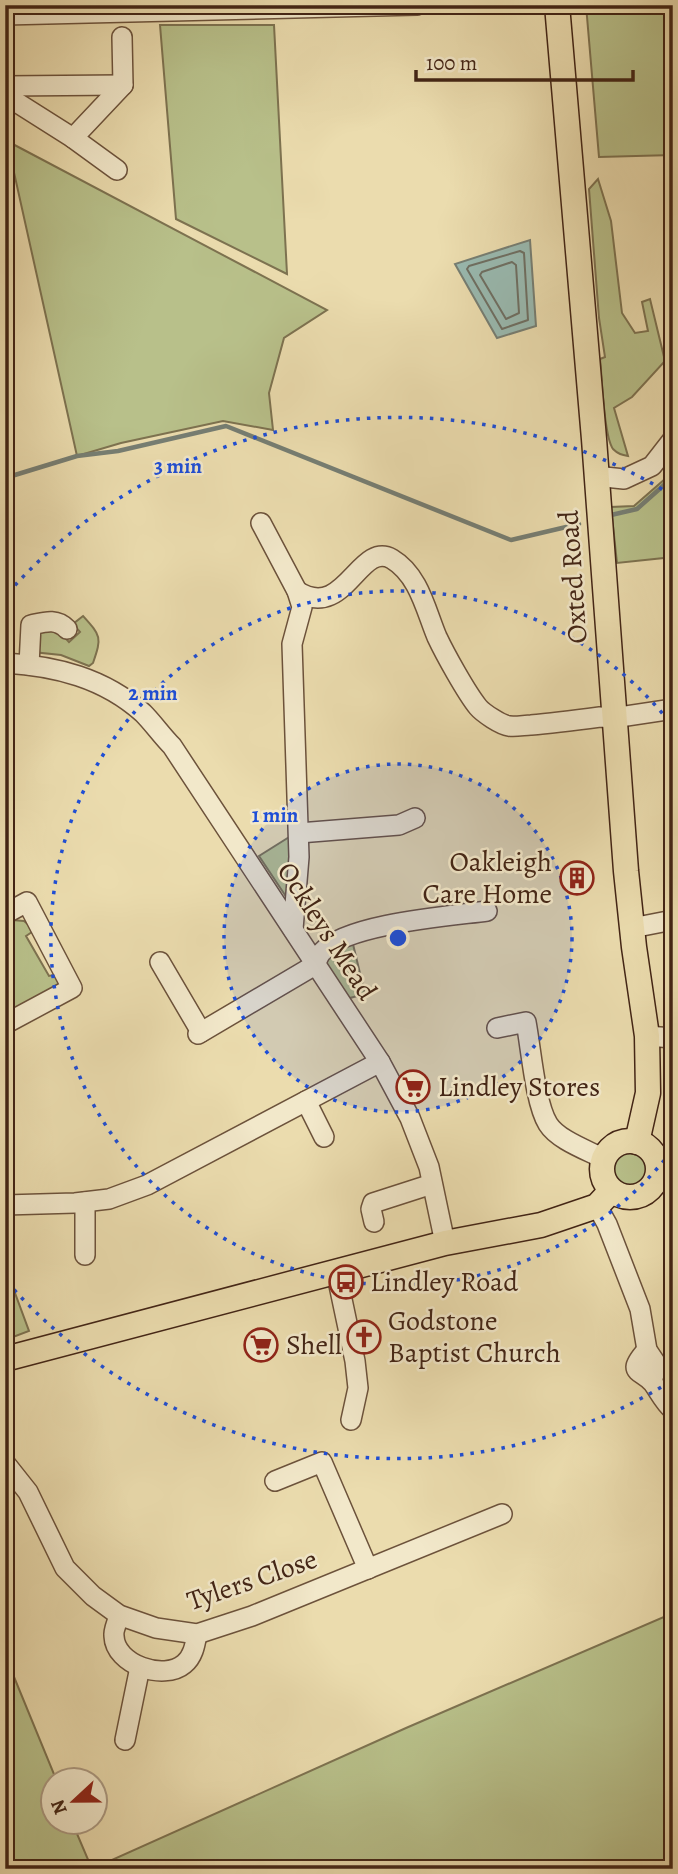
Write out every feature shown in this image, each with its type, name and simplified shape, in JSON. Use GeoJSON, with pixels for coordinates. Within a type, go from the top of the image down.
{"type":"FeatureCollection","features":[{"type":"Feature","properties":{"kind":"main road","name":"Oxted Road"},"geometry":{"type":"LineString","coordinates":[[557,5],[613,718],[632,928],[647,1037],[648,1093],[637,1142]]}},
{"type":"Feature","properties":{"kind":"main road"},"geometry":{"type":"LineString","coordinates":[[5,1359],[445,1243],[541,1225],[604,1198],[636,1198],[664,1178],[653,1152],[637,1142],[618,1143],[612,1147],[604,1159],[604,1198]]}},
{"type":"Feature","properties":{"kind":"street"},"geometry":{"type":"LineString","coordinates":[[5,15],[417,5]]}},
{"type":"Feature","properties":{"kind":"street"},"geometry":{"type":"LineString","coordinates":[[73,138],[123,85],[122,37]]}},
{"type":"Feature","properties":{"kind":"street"},"geometry":{"type":"LineString","coordinates":[[5,86],[123,85]]}},
{"type":"Feature","properties":{"kind":"street"},"geometry":{"type":"LineString","coordinates":[[5,95],[73,138],[117,170]]}},
{"type":"Feature","properties":{"kind":"street"},"geometry":{"type":"LineString","coordinates":[[595,476],[624,479],[652,466],[673,439]]}},
{"type":"Feature","properties":{"kind":"street"},"geometry":{"type":"LineString","coordinates":[[261,523],[297,591],[302,607],[292,644],[299,833],[293,929]]}},
{"type":"Feature","properties":{"kind":"street"},"geometry":{"type":"LineString","coordinates":[[297,591],[306,597],[330,597],[344,587],[366,562],[379,556],[390,557],[402,567],[425,601],[437,637],[479,709],[509,726],[613,718],[673,709]]}},
{"type":"Feature","properties":{"kind":"street"},"geometry":{"type":"LineString","coordinates":[[29,665],[23,622],[53,621],[67,629]]}},
{"type":"Feature","properties":{"kind":"street","name":"Ockleys Mead"},"geometry":{"type":"LineString","coordinates":[[5,663],[50,667],[80,675],[113,692],[142,713],[172,746],[380,1062]]}},
{"type":"Feature","properties":{"kind":"street"},"geometry":{"type":"LineString","coordinates":[[299,833],[399,825],[415,818]]}},
{"type":"Feature","properties":{"kind":"street"},"geometry":{"type":"LineString","coordinates":[[5,914],[27,902],[72,988],[5,1024]]}},
{"type":"Feature","properties":{"kind":"street"},"geometry":{"type":"LineString","coordinates":[[160,962],[200,1033],[315,965],[323,950],[343,937],[423,919],[487,911]]}},
{"type":"Feature","properties":{"kind":"street"},"geometry":{"type":"LineString","coordinates":[[632,928],[673,920]]}},
{"type":"Feature","properties":{"kind":"street"},"geometry":{"type":"LineString","coordinates":[[497,1028],[526,1021],[541,1106],[549,1125],[560,1135],[604,1159]]}},
{"type":"Feature","properties":{"kind":"street"},"geometry":{"type":"LineString","coordinates":[[647,1037],[673,1038]]}},
{"type":"Feature","properties":{"kind":"street"},"geometry":{"type":"LineString","coordinates":[[5,1205],[109,1199],[147,1185],[380,1062],[410,1118],[429,1167],[445,1243]]}},
{"type":"Feature","properties":{"kind":"street"},"geometry":{"type":"LineString","coordinates":[[306,1101],[324,1137]]}},
{"type":"Feature","properties":{"kind":"street"},"geometry":{"type":"LineString","coordinates":[[374,1222],[371,1209],[373,1203],[432,1184]]}},
{"type":"Feature","properties":{"kind":"street"},"geometry":{"type":"LineString","coordinates":[[604,1198],[607,1223],[640,1309],[647,1350],[636,1367],[639,1374],[652,1381],[663,1401],[673,1410]]}},
{"type":"Feature","properties":{"kind":"street"},"geometry":{"type":"LineString","coordinates":[[85,1202],[85,1255]]}},
{"type":"Feature","properties":{"kind":"street"},"geometry":{"type":"LineString","coordinates":[[336,1271],[358,1388],[351,1420]]}},
{"type":"Feature","properties":{"kind":"street"},"geometry":{"type":"LineString","coordinates":[[275,1481],[323,1462],[368,1569]]}},
{"type":"Feature","properties":{"kind":"street","name":"Tylers Close"},"geometry":{"type":"LineString","coordinates":[[5,1463],[29,1492],[65,1568],[93,1596],[120,1615],[156,1628],[198,1634],[252,1616],[502,1514]]}},
{"type":"Feature","properties":{"kind":"street"},"geometry":{"type":"LineString","coordinates":[[120,1615],[114,1636],[120,1653],[140,1667],[163,1672],[183,1665],[194,1652],[198,1634]]}},
{"type":"Feature","properties":{"kind":"street"},"geometry":{"type":"LineString","coordinates":[[125,1740],[140,1667]]}},
{"type":"Feature","properties":{"kind":"green space"},"geometry":{"type":"Polygon","coordinates":[[[586,5],[673,5],[673,155],[599,157],[586,5]]]}},
{"type":"Feature","properties":{"kind":"green space"},"geometry":{"type":"Polygon","coordinates":[[[160,25],[274,25],[287,274],[176,219],[160,25]]]}},
{"type":"Feature","properties":{"kind":"green space"},"geometry":{"type":"Polygon","coordinates":[[[7,141],[327,310],[284,338],[269,393],[273,430],[223,421],[121,443],[77,456],[7,141]]]}},
{"type":"Feature","properties":{"kind":"green space"},"geometry":{"type":"Polygon","coordinates":[[[598,179],[611,221],[622,313],[635,333],[648,331],[642,302],[650,299],[665,361],[632,397],[614,408],[628,456],[613,449],[607,432],[604,406],[600,359],[605,357],[599,318],[589,189],[598,179]]]}},
{"type":"Feature","properties":{"kind":"green space"},"geometry":{"type":"Polygon","coordinates":[[[673,472],[673,557],[617,563],[611,507],[634,506],[673,472]]]}},
{"type":"Feature","properties":{"kind":"green space"},"geometry":{"type":"Polygon","coordinates":[[[83,616],[93,628],[99,642],[93,663],[89,666],[61,655],[33,652],[34,632],[58,630],[69,642],[80,632],[73,624],[83,616]]]}},
{"type":"Feature","properties":{"kind":"green space"},"geometry":{"type":"Polygon","coordinates":[[[294,834],[293,907],[259,856],[294,834]]]}},
{"type":"Feature","properties":{"kind":"green space"},"geometry":{"type":"Polygon","coordinates":[[[12,920],[24,921],[35,930],[26,936],[49,976],[59,974],[62,983],[5,1014],[5,923],[12,920]]]}},
{"type":"Feature","properties":{"kind":"green space"},"geometry":{"type":"Polygon","coordinates":[[[352,940],[365,994],[346,999],[327,968],[327,959],[352,940]]]}},
{"type":"Feature","properties":{"kind":"green space"},"geometry":{"type":"Polygon","coordinates":[[[631,1149],[645,1155],[651,1169],[645,1183],[631,1189],[617,1183],[611,1169],[617,1155],[631,1149]]]}},
{"type":"Feature","properties":{"kind":"green space"},"geometry":{"type":"Polygon","coordinates":[[[5,1266],[29,1331],[5,1340],[5,1266]]]}},
{"type":"Feature","properties":{"kind":"green space"},"geometry":{"type":"Polygon","coordinates":[[[673,1613],[673,1869],[92,1869],[406,1728],[673,1613]]]}},
{"type":"Feature","properties":{"kind":"green space"},"geometry":{"type":"Polygon","coordinates":[[[5,1655],[51,1766],[38,1766],[38,1836],[78,1836],[92,1869],[5,1869],[5,1655]]]}},
{"type":"Feature","properties":{"kind":"water"},"geometry":{"type":"Polygon","coordinates":[[[530,240],[536,326],[497,338],[455,264],[530,240]]]}},
{"type":"Feature","properties":{"kind":"waterway"},"geometry":{"type":"LineString","coordinates":[[5,478],[77,456],[118,451],[226,426],[511,540],[579,524]]}},
{"type":"Feature","properties":{"kind":"waterway"},"geometry":{"type":"LineString","coordinates":[[611,515],[637,509],[673,477]]}},
{"type":"Feature","properties":{"kind":"place","name":"Oakleigh Care Home"},"geometry":{"type":"Point","coordinates":[577,878]}},
{"type":"Feature","properties":{"kind":"place","name":"Lindley Stores"},"geometry":{"type":"Point","coordinates":[413,1087]}},
{"type":"Feature","properties":{"kind":"place","name":"Lindley Road"},"geometry":{"type":"Point","coordinates":[346,1282]}},
{"type":"Feature","properties":{"kind":"place","name":"Godstone Baptist Church"},"geometry":{"type":"Point","coordinates":[364,1337]}},
{"type":"Feature","properties":{"kind":"place","name":"Shell"},"geometry":{"type":"Point","coordinates":[261,1345]}}]}
